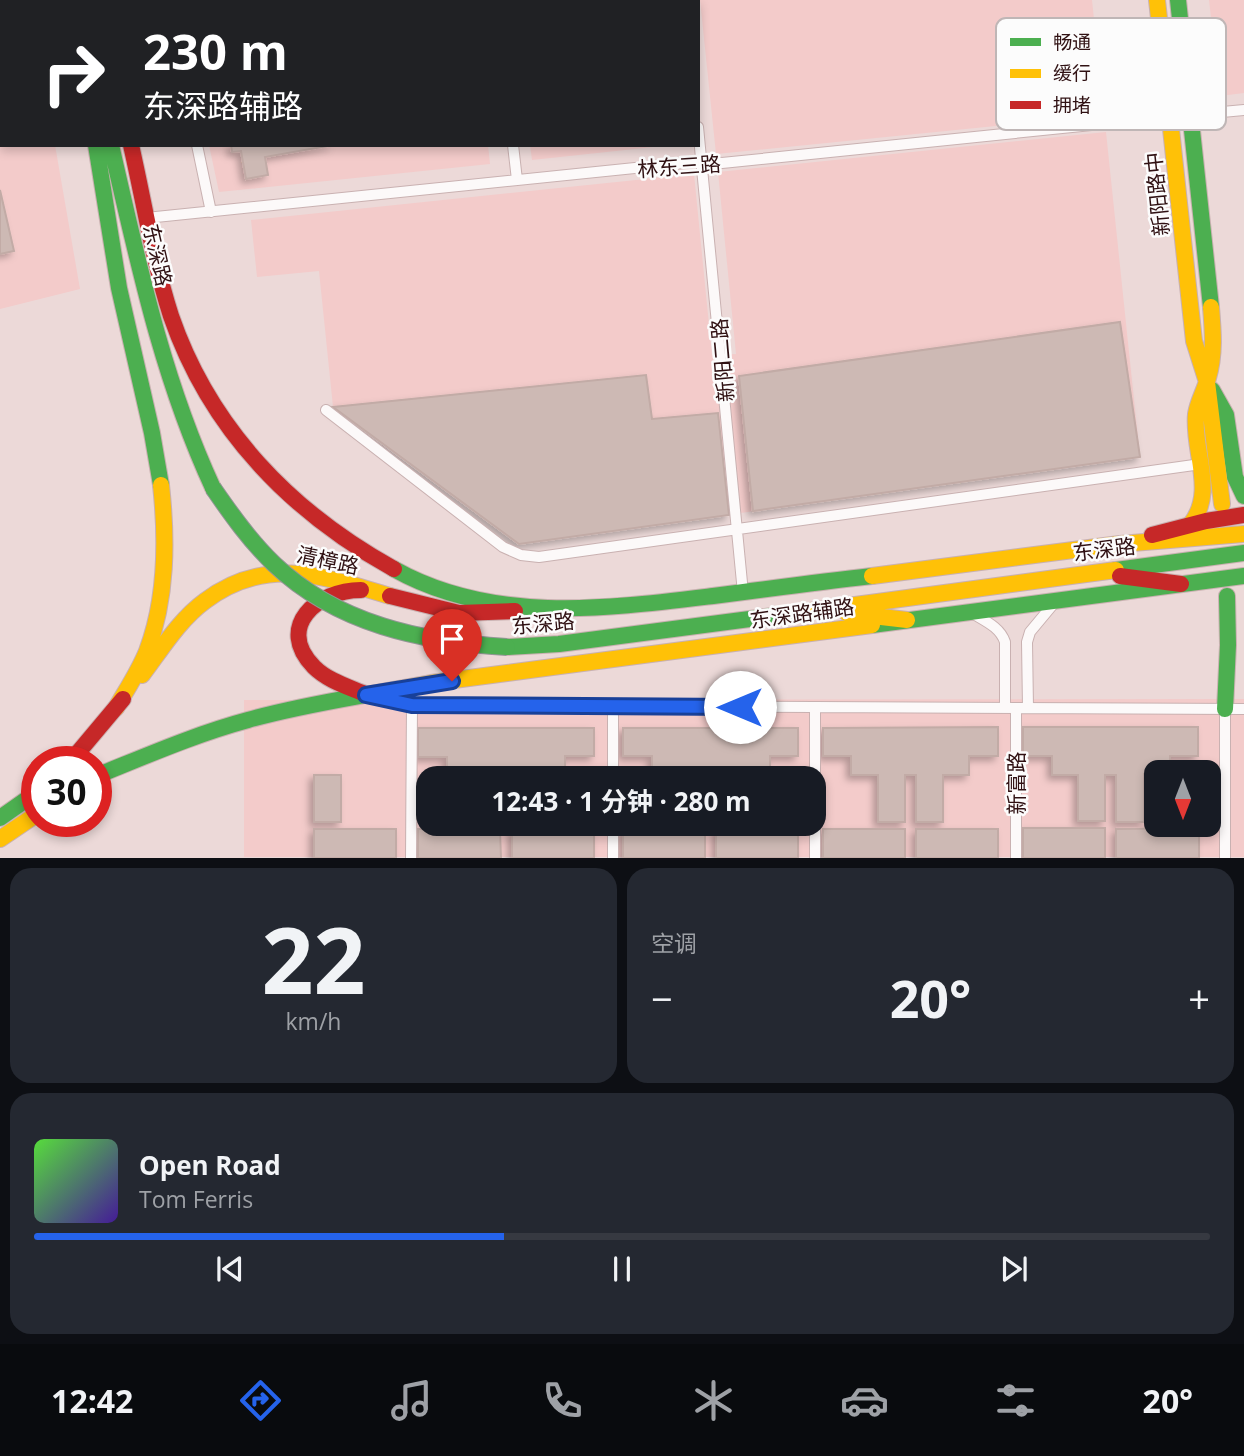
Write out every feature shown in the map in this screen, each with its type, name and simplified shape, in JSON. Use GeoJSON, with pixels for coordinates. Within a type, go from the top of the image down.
{"type":"FeatureCollection","features":[{"type":"Feature","properties":{"kind":"main road","name":"新阳路中"},"geometry":{"type":"LineString","coordinates":[[1157,0],[1159,18]]}},
{"type":"Feature","properties":{"kind":"main road","name":"新阳路中"},"geometry":{"type":"LineString","coordinates":[[1178,0],[1180,18]]}},
{"type":"Feature","properties":{"kind":"main road","name":"新阳路中"},"geometry":{"type":"LineString","coordinates":[[1171,130],[1194,341],[1208,382],[1222,504]]}},
{"type":"Feature","properties":{"kind":"main road","name":"新阳路中"},"geometry":{"type":"LineString","coordinates":[[1192,130],[1214,339],[1208,382]]}},
{"type":"Feature","properties":{"kind":"main road"},"geometry":{"type":"LineString","coordinates":[[96,147],[122,307],[158,454],[167,543],[162,597],[150,645],[116,708]]}},
{"type":"Feature","properties":{"kind":"main road","name":"东深路"},"geometry":{"type":"LineString","coordinates":[[111,147],[156,335],[193,448],[213,488],[232,516],[274,564],[307,591],[342,611],[410,636],[467,646],[559,644],[1244,553]]}},
{"type":"Feature","properties":{"kind":"main road","name":"东深路"},"geometry":{"type":"LineString","coordinates":[[131,147],[160,277],[181,341],[224,418],[246,450],[271,479],[314,518],[390,567],[446,591],[472,599],[529,608],[585,610],[743,593],[1120,544],[1244,534]]}},
{"type":"Feature","properties":{"kind":"main road"},"geometry":{"type":"LineString","coordinates":[[1190,525],[1200,510],[1201,464],[1196,417],[1208,382]]}},
{"type":"Feature","properties":{"kind":"main road"},"geometry":{"type":"LineString","coordinates":[[1208,382],[1226,415],[1233,471],[1236,484],[1244,496]]}},
{"type":"Feature","properties":{"kind":"main road"},"geometry":{"type":"LineString","coordinates":[[1120,544],[1190,525],[1244,515]]}},
{"type":"Feature","properties":{"kind":"main road","name":"清樟路"},"geometry":{"type":"LineString","coordinates":[[84,746],[193,612],[218,591],[250,576],[293,572],[334,578],[451,612],[497,613],[529,608]]}},
{"type":"Feature","properties":{"kind":"main road"},"geometry":{"type":"LineString","coordinates":[[1091,572],[1181,584]]}},
{"type":"Feature","properties":{"kind":"main road","name":"东深路辅路"},"geometry":{"type":"LineString","coordinates":[[366,695],[431,683],[1244,576]]}},
{"type":"Feature","properties":{"kind":"main road"},"geometry":{"type":"LineString","coordinates":[[366,589],[331,593],[318,600],[307,610],[299,633],[304,654],[319,671],[366,695]]}},
{"type":"Feature","properties":{"kind":"main road"},"geometry":{"type":"LineString","coordinates":[[1225,709],[1227,596]]}},
{"type":"Feature","properties":{"kind":"main road"},"geometry":{"type":"LineString","coordinates":[[817,609],[907,620]]}},
{"type":"Feature","properties":{"kind":"main road"},"geometry":{"type":"LineString","coordinates":[[112,769],[166,747],[247,720],[366,695]]}},
{"type":"Feature","properties":{"kind":"main road"},"geometry":{"type":"LineString","coordinates":[[0,818],[21,803]]}},
{"type":"Feature","properties":{"kind":"main road"},"geometry":{"type":"LineString","coordinates":[[0,839],[21,825]]}},
{"type":"Feature","properties":{"kind":"street"},"geometry":{"type":"LineString","coordinates":[[1226,112],[1244,110]]}},
{"type":"Feature","properties":{"kind":"street","name":"林东三路"},"geometry":{"type":"LineString","coordinates":[[146,218],[703,161],[722,163],[1043,130]]}},
{"type":"Feature","properties":{"kind":"street","name":"新阳二路"},"geometry":{"type":"LineString","coordinates":[[700,141],[743,593]]}},
{"type":"Feature","properties":{"kind":"street"},"geometry":{"type":"LineString","coordinates":[[197,147],[211,212]]}},
{"type":"Feature","properties":{"kind":"street"},"geometry":{"type":"LineString","coordinates":[[513,147],[517,180]]}},
{"type":"Feature","properties":{"kind":"street"},"geometry":{"type":"LineString","coordinates":[[326,410],[503,547],[521,555],[539,557],[1201,464]]}},
{"type":"Feature","properties":{"kind":"street"},"geometry":{"type":"LineString","coordinates":[[1016,708],[1030,632],[1056,601]]}},
{"type":"Feature","properties":{"kind":"street"},"geometry":{"type":"LineString","coordinates":[[969,612],[995,626],[1003,634],[1016,708]]}},
{"type":"Feature","properties":{"kind":"street"},"geometry":{"type":"LineString","coordinates":[[366,695],[412,705],[1244,709]]}},
{"type":"Feature","properties":{"kind":"street"},"geometry":{"type":"LineString","coordinates":[[411,858],[412,705]]}},
{"type":"Feature","properties":{"kind":"street"},"geometry":{"type":"LineString","coordinates":[[613,706],[613,766]]}},
{"type":"Feature","properties":{"kind":"street"},"geometry":{"type":"LineString","coordinates":[[815,707],[815,858]]}},
{"type":"Feature","properties":{"kind":"street","name":"新富路"},"geometry":{"type":"LineString","coordinates":[[1016,708],[1016,858]]}},
{"type":"Feature","properties":{"kind":"street"},"geometry":{"type":"LineString","coordinates":[[1225,709],[1225,858]]}},
{"type":"Feature","properties":{"kind":"street"},"geometry":{"type":"LineString","coordinates":[[613,836],[613,858]]}},
{"type":"Feature","properties":{"kind":"shaded area"},"geometry":{"type":"Polygon","coordinates":[[[700,0],[1092,0],[1094,18],[996,18],[996,126],[716,154],[700,0]]]}},
{"type":"Feature","properties":{"kind":"shaded area"},"geometry":{"type":"Polygon","coordinates":[[[1209,0],[1244,0],[1244,93],[1226,95],[1226,18],[1211,18],[1209,0]]]}},
{"type":"Feature","properties":{"kind":"shaded area"},"geometry":{"type":"Polygon","coordinates":[[[1106,132],[1140,457],[519,544],[333,407],[319,271],[257,277],[251,220],[694,174],[712,355],[736,354],[718,172],[1106,132]]]}},
{"type":"Feature","properties":{"kind":"shaded area"},"geometry":{"type":"Polygon","coordinates":[[[0,147],[55,147],[80,289],[0,309],[0,147]]]}},
{"type":"Feature","properties":{"kind":"shaded area"},"geometry":{"type":"Polygon","coordinates":[[[209,147],[488,147],[490,164],[219,192],[209,147]]]}},
{"type":"Feature","properties":{"kind":"shaded area"},"geometry":{"type":"Polygon","coordinates":[[[530,147],[653,147],[532,160],[530,147]]]}},
{"type":"Feature","properties":{"kind":"shaded area"},"geometry":{"type":"Polygon","coordinates":[[[1244,699],[1244,857],[244,857],[244,700],[1244,699]]]}},
{"type":"Feature","properties":{"kind":"building"},"geometry":{"type":"Polygon","coordinates":[[[231,147],[322,147],[265,157],[268,175],[246,179],[241,151],[232,152],[231,147]]]}},
{"type":"Feature","properties":{"kind":"building"},"geometry":{"type":"Polygon","coordinates":[[[0,190],[14,251],[0,254],[0,190]]]}},
{"type":"Feature","properties":{"kind":"building"},"geometry":{"type":"Polygon","coordinates":[[[1120,322],[1140,457],[753,511],[739,376],[1120,322]]]}},
{"type":"Feature","properties":{"kind":"building"},"geometry":{"type":"Polygon","coordinates":[[[646,375],[652,419],[718,413],[729,515],[519,544],[333,407],[646,375]]]}},
{"type":"Feature","properties":{"kind":"building"},"geometry":{"type":"Polygon","coordinates":[[[998,727],[998,756],[969,756],[969,775],[943,775],[943,822],[916,822],[916,775],[905,775],[905,822],[878,822],[878,775],[851,775],[851,756],[823,756],[823,728],[998,727]]]}},
{"type":"Feature","properties":{"kind":"building"},"geometry":{"type":"Polygon","coordinates":[[[1023,727],[1198,727],[1198,756],[1144,760],[1144,822],[1116,822],[1116,775],[1105,775],[1105,821],[1078,821],[1078,775],[1052,775],[1052,756],[1023,756],[1023,727]]]}},
{"type":"Feature","properties":{"kind":"building"},"geometry":{"type":"Polygon","coordinates":[[[418,728],[594,728],[594,756],[565,756],[565,766],[447,766],[447,757],[418,757],[418,728]]]}},
{"type":"Feature","properties":{"kind":"building"},"geometry":{"type":"Polygon","coordinates":[[[623,728],[798,728],[798,756],[770,756],[770,766],[652,766],[652,756],[623,756],[623,728]]]}},
{"type":"Feature","properties":{"kind":"building"},"geometry":{"type":"Polygon","coordinates":[[[314,775],[341,775],[341,822],[314,822],[314,775]]]}},
{"type":"Feature","properties":{"kind":"building"},"geometry":{"type":"Polygon","coordinates":[[[1023,828],[1105,828],[1105,858],[1023,858],[1023,828]]]}},
{"type":"Feature","properties":{"kind":"building"},"geometry":{"type":"Polygon","coordinates":[[[314,829],[396,829],[396,858],[314,858],[314,829]]]}},
{"type":"Feature","properties":{"kind":"building"},"geometry":{"type":"Polygon","coordinates":[[[826,829],[905,829],[905,858],[823,858],[823,836],[826,836],[826,829]]]}},
{"type":"Feature","properties":{"kind":"building"},"geometry":{"type":"Polygon","coordinates":[[[916,829],[998,829],[998,858],[916,858],[916,829]]]}},
{"type":"Feature","properties":{"kind":"building"},"geometry":{"type":"Polygon","coordinates":[[[1116,829],[1144,829],[1144,837],[1199,837],[1199,858],[1116,858],[1116,829]]]}},
{"type":"Feature","properties":{"kind":"building"},"geometry":{"type":"Polygon","coordinates":[[[418,836],[500,836],[501,858],[418,858],[418,836]]]}},
{"type":"Feature","properties":{"kind":"building"},"geometry":{"type":"Polygon","coordinates":[[[512,836],[594,836],[594,858],[512,858],[512,836]]]}},
{"type":"Feature","properties":{"kind":"building"},"geometry":{"type":"Polygon","coordinates":[[[623,836],[705,836],[705,858],[623,858],[623,836]]]}},
{"type":"Feature","properties":{"kind":"building"},"geometry":{"type":"Polygon","coordinates":[[[716,836],[798,836],[798,858],[716,858],[716,836]]]}},
{"type":"Feature","properties":{"kind":"traffic: fast"},"geometry":{"type":"LineString","coordinates":[[1178,0],[1180,18]]}},
{"type":"Feature","properties":{"kind":"traffic: fast"},"geometry":{"type":"LineString","coordinates":[[1192,130],[1211,307]]}},
{"type":"Feature","properties":{"kind":"traffic: fast"},"geometry":{"type":"LineString","coordinates":[[96,147],[119,288],[161,485]]}},
{"type":"Feature","properties":{"kind":"traffic: fast"},"geometry":{"type":"LineString","coordinates":[[111,147],[165,362],[213,488]]}},
{"type":"Feature","properties":{"kind":"traffic: fast"},"geometry":{"type":"LineString","coordinates":[[1212,390],[1226,415],[1235,477],[1244,496]]}},
{"type":"Feature","properties":{"kind":"traffic: fast"},"geometry":{"type":"LineString","coordinates":[[213,488],[265,555],[299,585],[325,602],[382,626],[413,634],[507,647]]}},
{"type":"Feature","properties":{"kind":"traffic: fast"},"geometry":{"type":"LineString","coordinates":[[1116,570],[1244,553]]}},
{"type":"Feature","properties":{"kind":"traffic: fast"},"geometry":{"type":"LineString","coordinates":[[394,569],[431,586],[470,598],[550,608],[632,605],[872,576]]}},
{"type":"Feature","properties":{"kind":"traffic: fast"},"geometry":{"type":"LineString","coordinates":[[872,625],[1244,576]]}},
{"type":"Feature","properties":{"kind":"traffic: fast"},"geometry":{"type":"LineString","coordinates":[[1225,709],[1227,596]]}},
{"type":"Feature","properties":{"kind":"traffic: fast"},"geometry":{"type":"LineString","coordinates":[[507,647],[559,644],[803,612]]}},
{"type":"Feature","properties":{"kind":"traffic: fast"},"geometry":{"type":"LineString","coordinates":[[112,770],[171,746],[262,716],[365,695]]}},
{"type":"Feature","properties":{"kind":"traffic: fast"},"geometry":{"type":"LineString","coordinates":[[0,818],[21,803]]}},
{"type":"Feature","properties":{"kind":"traffic: slow"},"geometry":{"type":"LineString","coordinates":[[1157,0],[1159,18]]}},
{"type":"Feature","properties":{"kind":"traffic: slow"},"geometry":{"type":"LineString","coordinates":[[1171,130],[1194,341],[1207,382],[1222,504]]}},
{"type":"Feature","properties":{"kind":"traffic: slow"},"geometry":{"type":"LineString","coordinates":[[1190,525],[1202,499],[1196,414],[1212,360],[1211,307]]}},
{"type":"Feature","properties":{"kind":"traffic: slow"},"geometry":{"type":"LineString","coordinates":[[116,708],[144,658],[154,631],[164,569],[161,485]]}},
{"type":"Feature","properties":{"kind":"traffic: slow"},"geometry":{"type":"LineString","coordinates":[[872,576],[1120,544],[1244,534]]}},
{"type":"Feature","properties":{"kind":"traffic: slow"},"geometry":{"type":"LineString","coordinates":[[803,612],[1116,570]]}},
{"type":"Feature","properties":{"kind":"traffic: slow"},"geometry":{"type":"LineString","coordinates":[[142,675],[187,617],[205,601],[250,578],[296,574],[342,582],[390,596]]}},
{"type":"Feature","properties":{"kind":"traffic: slow"},"geometry":{"type":"LineString","coordinates":[[847,613],[907,620]]}},
{"type":"Feature","properties":{"kind":"traffic: slow"},"geometry":{"type":"LineString","coordinates":[[365,695],[431,683],[872,625]]}},
{"type":"Feature","properties":{"kind":"traffic: slow"},"geometry":{"type":"LineString","coordinates":[[0,839],[21,825]]}},
{"type":"Feature","properties":{"kind":"traffic: jam"},"geometry":{"type":"LineString","coordinates":[[131,147],[171,316],[208,395],[258,464],[288,494],[356,546],[394,569]]}},
{"type":"Feature","properties":{"kind":"traffic: jam"},"geometry":{"type":"LineString","coordinates":[[1152,535],[1206,521],[1244,515]]}},
{"type":"Feature","properties":{"kind":"traffic: jam"},"geometry":{"type":"LineString","coordinates":[[1120,576],[1181,584]]}},
{"type":"Feature","properties":{"kind":"traffic: jam"},"geometry":{"type":"LineString","coordinates":[[361,590],[330,596],[317,604],[306,614],[300,625],[299,638],[303,652],[314,667],[339,683],[367,695]]}},
{"type":"Feature","properties":{"kind":"traffic: jam"},"geometry":{"type":"LineString","coordinates":[[390,596],[459,613],[515,611]]}},
{"type":"Feature","properties":{"kind":"traffic: jam"},"geometry":{"type":"LineString","coordinates":[[84,746],[123,699]]}},
{"type":"Feature","properties":{"kind":"route"},"geometry":{"type":"LineString","coordinates":[[452,681],[366,695],[412,705],[740,707]]}}]}
